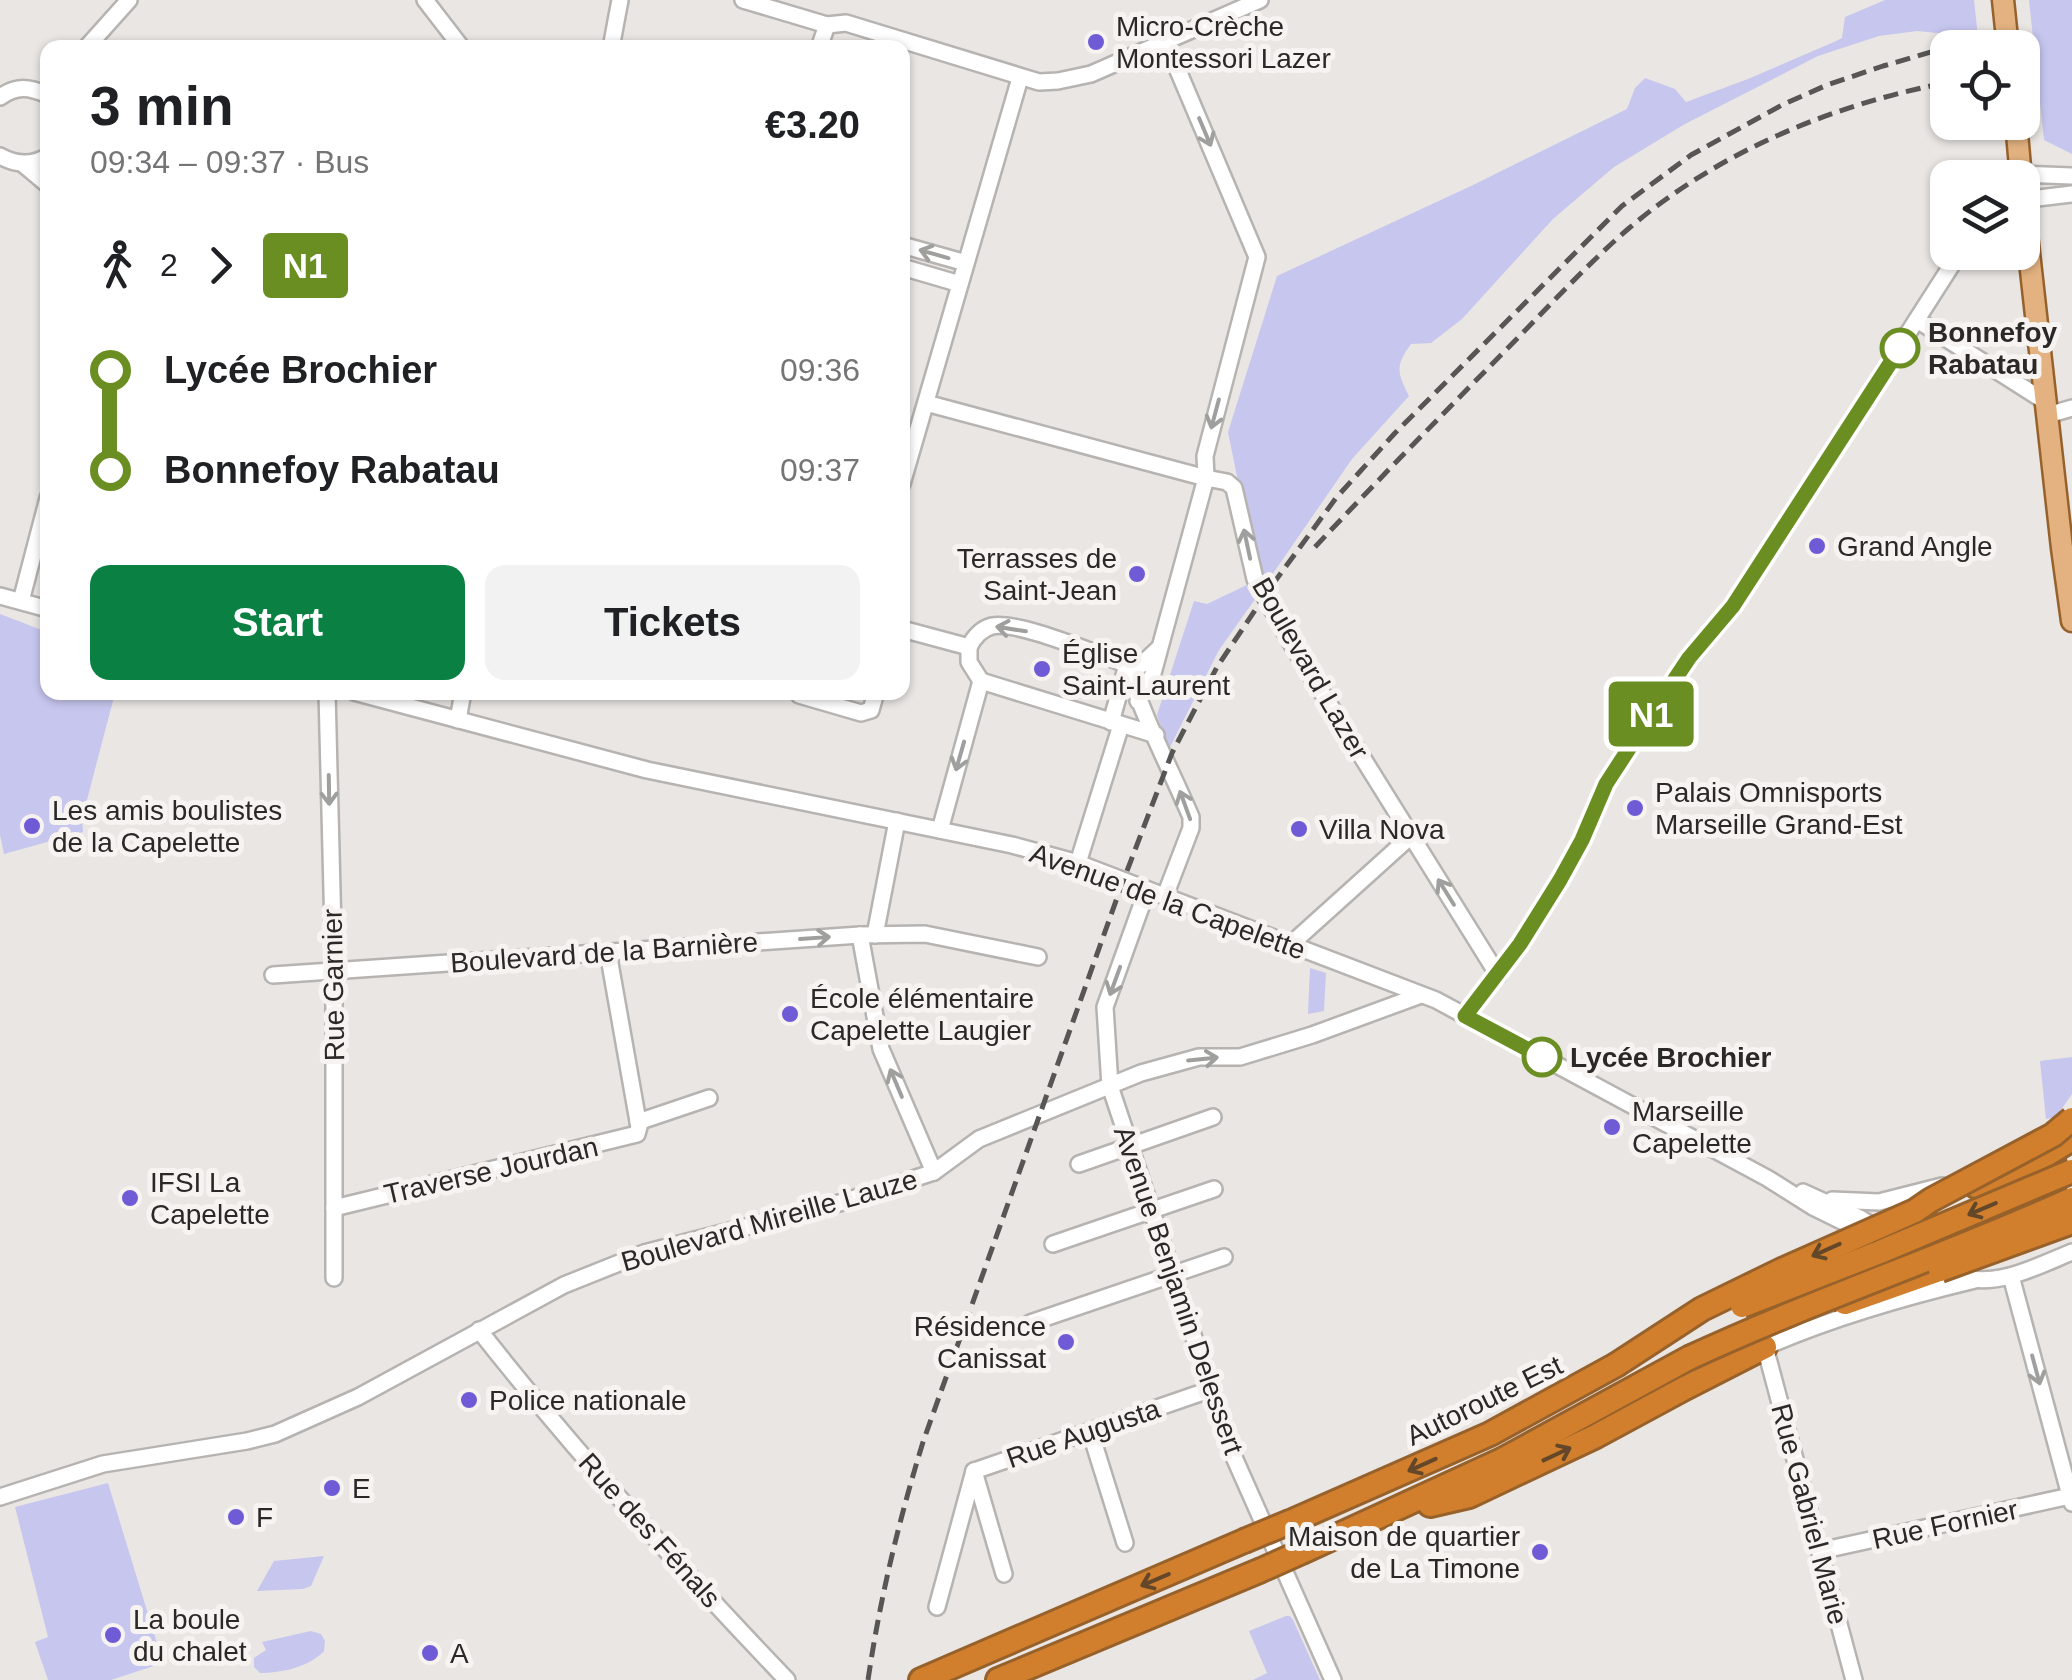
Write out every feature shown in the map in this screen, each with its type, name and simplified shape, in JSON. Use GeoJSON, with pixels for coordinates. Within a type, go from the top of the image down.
{"type":"FeatureCollection","features":[{"type":"Feature","properties":{"kind":"highway"},"geometry":{"type":"LineString","coordinates":[[1916,1211],[2072,1123]]}},
{"type":"Feature","properties":{"kind":"highway"},"geometry":{"type":"LineString","coordinates":[[1616,1365],[1702,1309],[1782,1270],[2010,1172],[2072,1139]]}},
{"type":"Feature","properties":{"kind":"highway","name":"Autoroute Est"},"geometry":{"type":"LineString","coordinates":[[921,1680],[1490,1434],[1616,1365],[1747,1303],[2072,1171]]}},
{"type":"Feature","properties":{"kind":"highway","name":"Autoroute Est"},"geometry":{"type":"LineString","coordinates":[[998,1680],[1383,1516],[1502,1460],[1689,1358],[1762,1324],[2072,1200]]}},
{"type":"Feature","properties":{"kind":"highway"},"geometry":{"type":"LineString","coordinates":[[1689,1358],[2072,1222]]}},
{"type":"Feature","properties":{"kind":"highway"},"geometry":{"type":"LineString","coordinates":[[1383,1516],[1469,1496],[1596,1436],[1765,1348]]}},
{"type":"Feature","properties":{"kind":"main road"},"geometry":{"type":"LineString","coordinates":[[2003,0],[2006,30]]}},
{"type":"Feature","properties":{"kind":"main road"},"geometry":{"type":"LineString","coordinates":[[2031,270],[2072,621]]}},
{"type":"Feature","properties":{"kind":"street"},"geometry":{"type":"LineString","coordinates":[[93,40],[129,0]]}},
{"type":"Feature","properties":{"kind":"street"},"geometry":{"type":"LineString","coordinates":[[425,0],[456,40]]}},
{"type":"Feature","properties":{"kind":"street"},"geometry":{"type":"LineString","coordinates":[[612,40],[620,0]]}},
{"type":"Feature","properties":{"kind":"street"},"geometry":{"type":"LineString","coordinates":[[743,0],[826,25],[846,22],[902,40]]}},
{"type":"Feature","properties":{"kind":"street"},"geometry":{"type":"LineString","coordinates":[[910,43],[1020,78],[1039,82],[1073,79],[1260,0]]}},
{"type":"Feature","properties":{"kind":"street"},"geometry":{"type":"LineString","coordinates":[[822,40],[826,25]]}},
{"type":"Feature","properties":{"kind":"street"},"geometry":{"type":"LineString","coordinates":[[1138,701],[1152,677],[1206,478],[1205,456],[1258,258],[1166,42]]}},
{"type":"Feature","properties":{"kind":"street"},"geometry":{"type":"LineString","coordinates":[[910,450],[1020,78]]}},
{"type":"Feature","properties":{"kind":"street"},"geometry":{"type":"LineString","coordinates":[[3,91],[21,87],[40,91]]}},
{"type":"Feature","properties":{"kind":"street"},"geometry":{"type":"LineString","coordinates":[[0,156],[23,164],[40,160]]}},
{"type":"Feature","properties":{"kind":"street"},"geometry":{"type":"LineString","coordinates":[[23,164],[40,178]]}},
{"type":"Feature","properties":{"kind":"street"},"geometry":{"type":"LineString","coordinates":[[2040,178],[2072,176]]}},
{"type":"Feature","properties":{"kind":"street"},"geometry":{"type":"LineString","coordinates":[[2040,198],[2072,194]]}},
{"type":"Feature","properties":{"kind":"street"},"geometry":{"type":"LineString","coordinates":[[910,248],[963,274]]}},
{"type":"Feature","properties":{"kind":"street"},"geometry":{"type":"LineString","coordinates":[[910,268],[963,274]]}},
{"type":"Feature","properties":{"kind":"street"},"geometry":{"type":"LineString","coordinates":[[1465,1016],[1498,975],[1572,860],[1606,784],[1676,677],[1733,606],[1949,270]]}},
{"type":"Feature","properties":{"kind":"street"},"geometry":{"type":"LineString","coordinates":[[1918,320],[2047,408],[2072,408]]}},
{"type":"Feature","properties":{"kind":"street"},"geometry":{"type":"LineString","coordinates":[[926,403],[1206,478]]}},
{"type":"Feature","properties":{"kind":"street","name":"Boulevard Lazer"},"geometry":{"type":"LineString","coordinates":[[1206,478],[1227,482],[1234,488],[1255,578],[1498,975]]}},
{"type":"Feature","properties":{"kind":"street"},"geometry":{"type":"LineString","coordinates":[[21,601],[40,529]]}},
{"type":"Feature","properties":{"kind":"street"},"geometry":{"type":"LineString","coordinates":[[0,596],[40,607]]}},
{"type":"Feature","properties":{"kind":"street"},"geometry":{"type":"LineString","coordinates":[[1156,735],[981,682],[969,662],[969,646],[979,632],[990,626],[1011,626],[1127,665],[1141,664],[1158,649]]}},
{"type":"Feature","properties":{"kind":"street"},"geometry":{"type":"LineString","coordinates":[[910,630],[969,646]]}},
{"type":"Feature","properties":{"kind":"street"},"geometry":{"type":"LineString","coordinates":[[1127,665],[1138,701],[1191,817],[1191,828],[1164,896]]}},
{"type":"Feature","properties":{"kind":"street"},"geometry":{"type":"LineString","coordinates":[[1078,863],[1116,723],[1127,665]]}},
{"type":"Feature","properties":{"kind":"street"},"geometry":{"type":"LineString","coordinates":[[940,830],[981,682]]}},
{"type":"Feature","properties":{"kind":"street","name":"Rue Garnier"},"geometry":{"type":"LineString","coordinates":[[327,700],[334,971],[334,1278]]}},
{"type":"Feature","properties":{"kind":"street","name":"Avenue de la Capelette"},"geometry":{"type":"LineString","coordinates":[[384,700],[646,770],[1012,845],[1078,863],[1421,994],[1767,1178],[1812,1206],[1856,1222]]}},
{"type":"Feature","properties":{"kind":"street"},"geometry":{"type":"LineString","coordinates":[[458,720],[462,700]]}},
{"type":"Feature","properties":{"kind":"street"},"geometry":{"type":"LineString","coordinates":[[817,700],[861,712],[871,710],[874,700]]}},
{"type":"Feature","properties":{"kind":"street"},"geometry":{"type":"LineString","coordinates":[[898,821],[868,935],[881,1048],[934,1172]]}},
{"type":"Feature","properties":{"kind":"street"},"geometry":{"type":"LineString","coordinates":[[1290,944],[1411,836]]}},
{"type":"Feature","properties":{"kind":"street","name":"Avenue Benjamin Delessert"},"geometry":{"type":"LineString","coordinates":[[1147,890],[1106,1007],[1110,1086],[1233,1454],[1333,1680]]}},
{"type":"Feature","properties":{"kind":"street","name":"Boulevard de la Barnière"},"geometry":{"type":"LineString","coordinates":[[273,975],[868,935],[925,934],[1038,958]]}},
{"type":"Feature","properties":{"kind":"street"},"geometry":{"type":"LineString","coordinates":[[608,952],[638,1122],[709,1098]]}},
{"type":"Feature","properties":{"kind":"street"},"geometry":{"type":"LineString","coordinates":[[1372,1011],[1382,980]]}},
{"type":"Feature","properties":{"kind":"street","name":"Boulevard Mireille Lauze"},"geometry":{"type":"LineString","coordinates":[[0,1497],[103,1464],[275,1434],[358,1397],[564,1284],[644,1252],[843,1202],[934,1172],[979,1139],[1142,1073],[1198,1058],[1240,1057],[1421,994]]}},
{"type":"Feature","properties":{"kind":"street"},"geometry":{"type":"LineString","coordinates":[[1079,1164],[1213,1117]]}},
{"type":"Feature","properties":{"kind":"street","name":"Traverse Jourdan"},"geometry":{"type":"LineString","coordinates":[[334,1208],[632,1136],[637,1134],[638,1122]]}},
{"type":"Feature","properties":{"kind":"street"},"geometry":{"type":"LineString","coordinates":[[1820,1199],[1879,1202],[1944,1186],[2050,1142],[2072,1123]]}},
{"type":"Feature","properties":{"kind":"street","name":"Avenue de la Capelette"},"geometry":{"type":"LineString","coordinates":[[1767,1178],[1820,1199],[1953,1275],[1975,1280]]}},
{"type":"Feature","properties":{"kind":"street"},"geometry":{"type":"LineString","coordinates":[[1053,1244],[1214,1189]]}},
{"type":"Feature","properties":{"kind":"street"},"geometry":{"type":"LineString","coordinates":[[1856,1222],[1879,1202]]}},
{"type":"Feature","properties":{"kind":"street","name":"Avenue de la Capelette"},"geometry":{"type":"LineString","coordinates":[[1765,1348],[1812,1328],[1975,1280],[2011,1276],[2072,1252]]}},
{"type":"Feature","properties":{"kind":"street"},"geometry":{"type":"LineString","coordinates":[[1030,1323],[1224,1257]]}},
{"type":"Feature","properties":{"kind":"street"},"geometry":{"type":"LineString","coordinates":[[2011,1276],[2071,1500]]}},
{"type":"Feature","properties":{"kind":"street","name":"Rue des Fénals"},"geometry":{"type":"LineString","coordinates":[[479,1330],[534,1400],[787,1680]]}},
{"type":"Feature","properties":{"kind":"street","name":"Rue Gabriel Marie"},"geometry":{"type":"LineString","coordinates":[[1765,1348],[1854,1680]]}},
{"type":"Feature","properties":{"kind":"street","name":"Rue Augusta"},"geometry":{"type":"LineString","coordinates":[[937,1606],[974,1471],[1212,1390]]}},
{"type":"Feature","properties":{"kind":"street"},"geometry":{"type":"LineString","coordinates":[[1090,1431],[1126,1543]]}},
{"type":"Feature","properties":{"kind":"street"},"geometry":{"type":"LineString","coordinates":[[974,1471],[1004,1574]]}},
{"type":"Feature","properties":{"kind":"street","name":"Rue Fornier"},"geometry":{"type":"LineString","coordinates":[[1820,1551],[2071,1500]]}},
{"type":"Feature","properties":{"kind":"shaded area"},"geometry":{"type":"Polygon","coordinates":[[[1885,0],[1974,0],[1977,30],[1879,36],[1818,56],[1685,124],[1614,167],[1553,219],[1462,319],[1431,343],[1411,344],[1400,369],[1409,396],[1352,459],[1265,585],[1254,561],[1228,432],[1277,276],[1627,109],[1635,88],[1645,78],[1675,89],[1686,102],[1842,38],[1845,17],[1885,0]]]}},
{"type":"Feature","properties":{"kind":"shaded area"},"geometry":{"type":"Polygon","coordinates":[[[2029,0],[2072,0],[2072,154],[2044,140],[2040,30],[2032,30],[2029,0]]]}},
{"type":"Feature","properties":{"kind":"shaded area"},"geometry":{"type":"Polygon","coordinates":[[[1251,583],[1258,595],[1219,650],[1169,749],[1157,715],[1194,601],[1207,604],[1251,583]]]}},
{"type":"Feature","properties":{"kind":"shaded area"},"geometry":{"type":"Polygon","coordinates":[[[0,614],[40,629],[40,700],[113,700],[82,819],[83,832],[4,854],[0,835],[0,614]]]}},
{"type":"Feature","properties":{"kind":"shaded area"},"geometry":{"type":"Polygon","coordinates":[[[1310,968],[1326,973],[1324,1011],[1308,1014],[1310,968]]]}},
{"type":"Feature","properties":{"kind":"shaded area"},"geometry":{"type":"Polygon","coordinates":[[[2072,1057],[2072,1094],[2056,1117],[2046,1119],[2040,1061],[2072,1057]]]}},
{"type":"Feature","properties":{"kind":"shaded area"},"geometry":{"type":"Polygon","coordinates":[[[108,1483],[163,1663],[111,1680],[48,1680],[35,1642],[48,1637],[15,1507],[108,1483]]]}},
{"type":"Feature","properties":{"kind":"shaded area"},"geometry":{"type":"Polygon","coordinates":[[[324,1556],[311,1586],[257,1591],[274,1561],[324,1556]]]}},
{"type":"Feature","properties":{"kind":"shaded area"},"geometry":{"type":"Polygon","coordinates":[[[1286,1616],[1293,1620],[1320,1680],[1253,1680],[1267,1673],[1249,1631],[1286,1616]]]}},
{"type":"Feature","properties":{"kind":"shaded area"},"geometry":{"type":"Polygon","coordinates":[[[311,1631],[321,1634],[325,1641],[324,1651],[311,1661],[268,1673],[260,1673],[254,1667],[254,1658],[266,1650],[262,1642],[311,1631]]]}},
{"type":"Feature","properties":{"kind":"railway"},"geometry":{"type":"LineString","coordinates":[[868,1680],[891,1560],[923,1442],[1122,884],[1172,753],[1217,667],[1336,498],[1395,433],[1622,206],[1691,155],[1782,105],[1827,85],[1930,52]]}},
{"type":"Feature","properties":{"kind":"railway"},"geometry":{"type":"LineString","coordinates":[[1315,547],[1578,276],[1662,202],[1775,137],[1856,106],[1930,86]]}},
{"type":"Feature","properties":{"kind":"bus line","name":"N1"},"geometry":{"type":"LineString","coordinates":[[1542,1057],[1465,1016],[1520,944],[1560,880],[1606,784],[1643,727],[1689,658],[1733,606],[1900,348]]}},
{"type":"Feature","properties":{"kind":"place","name":"Micro-Crèche Montessori Lazer"},"geometry":{"type":"Point","coordinates":[1096,42]}},
{"type":"Feature","properties":{"kind":"place","name":"Bonnefoy Rabatau"},"geometry":{"type":"Point","coordinates":[1900,348]}},
{"type":"Feature","properties":{"kind":"place","name":"Grand Angle"},"geometry":{"type":"Point","coordinates":[1817,546]}},
{"type":"Feature","properties":{"kind":"place","name":"Terrasses de Saint-Jean"},"geometry":{"type":"Point","coordinates":[1137,574]}},
{"type":"Feature","properties":{"kind":"place","name":"Église Saint-Laurent"},"geometry":{"type":"Point","coordinates":[1042,669]}},
{"type":"Feature","properties":{"kind":"place","name":"Palais Omnisports Marseille Grand-Est"},"geometry":{"type":"Point","coordinates":[1635,808]}},
{"type":"Feature","properties":{"kind":"place","name":"Les amis boulistes de la Capelette"},"geometry":{"type":"Point","coordinates":[32,826]}},
{"type":"Feature","properties":{"kind":"place","name":"Villa Nova"},"geometry":{"type":"Point","coordinates":[1299,829]}},
{"type":"Feature","properties":{"kind":"place","name":"École élémentaire Capelette Laugier"},"geometry":{"type":"Point","coordinates":[790,1014]}},
{"type":"Feature","properties":{"kind":"place","name":"Lycée Brochier"},"geometry":{"type":"Point","coordinates":[1542,1057]}},
{"type":"Feature","properties":{"kind":"place","name":"Marseille Capelette"},"geometry":{"type":"Point","coordinates":[1612,1127]}},
{"type":"Feature","properties":{"kind":"place","name":"IFSI La Capelette"},"geometry":{"type":"Point","coordinates":[130,1198]}},
{"type":"Feature","properties":{"kind":"place","name":"Résidence Canissat"},"geometry":{"type":"Point","coordinates":[1066,1342]}},
{"type":"Feature","properties":{"kind":"place","name":"Police nationale"},"geometry":{"type":"Point","coordinates":[469,1400]}},
{"type":"Feature","properties":{"kind":"place","name":"E"},"geometry":{"type":"Point","coordinates":[332,1488]}},
{"type":"Feature","properties":{"kind":"place","name":"F"},"geometry":{"type":"Point","coordinates":[236,1517]}},
{"type":"Feature","properties":{"kind":"place","name":"Maison de quartier de La Timone"},"geometry":{"type":"Point","coordinates":[1540,1552]}},
{"type":"Feature","properties":{"kind":"place","name":"La boule du chalet"},"geometry":{"type":"Point","coordinates":[113,1635]}},
{"type":"Feature","properties":{"kind":"place","name":"A"},"geometry":{"type":"Point","coordinates":[430,1653]}}]}
